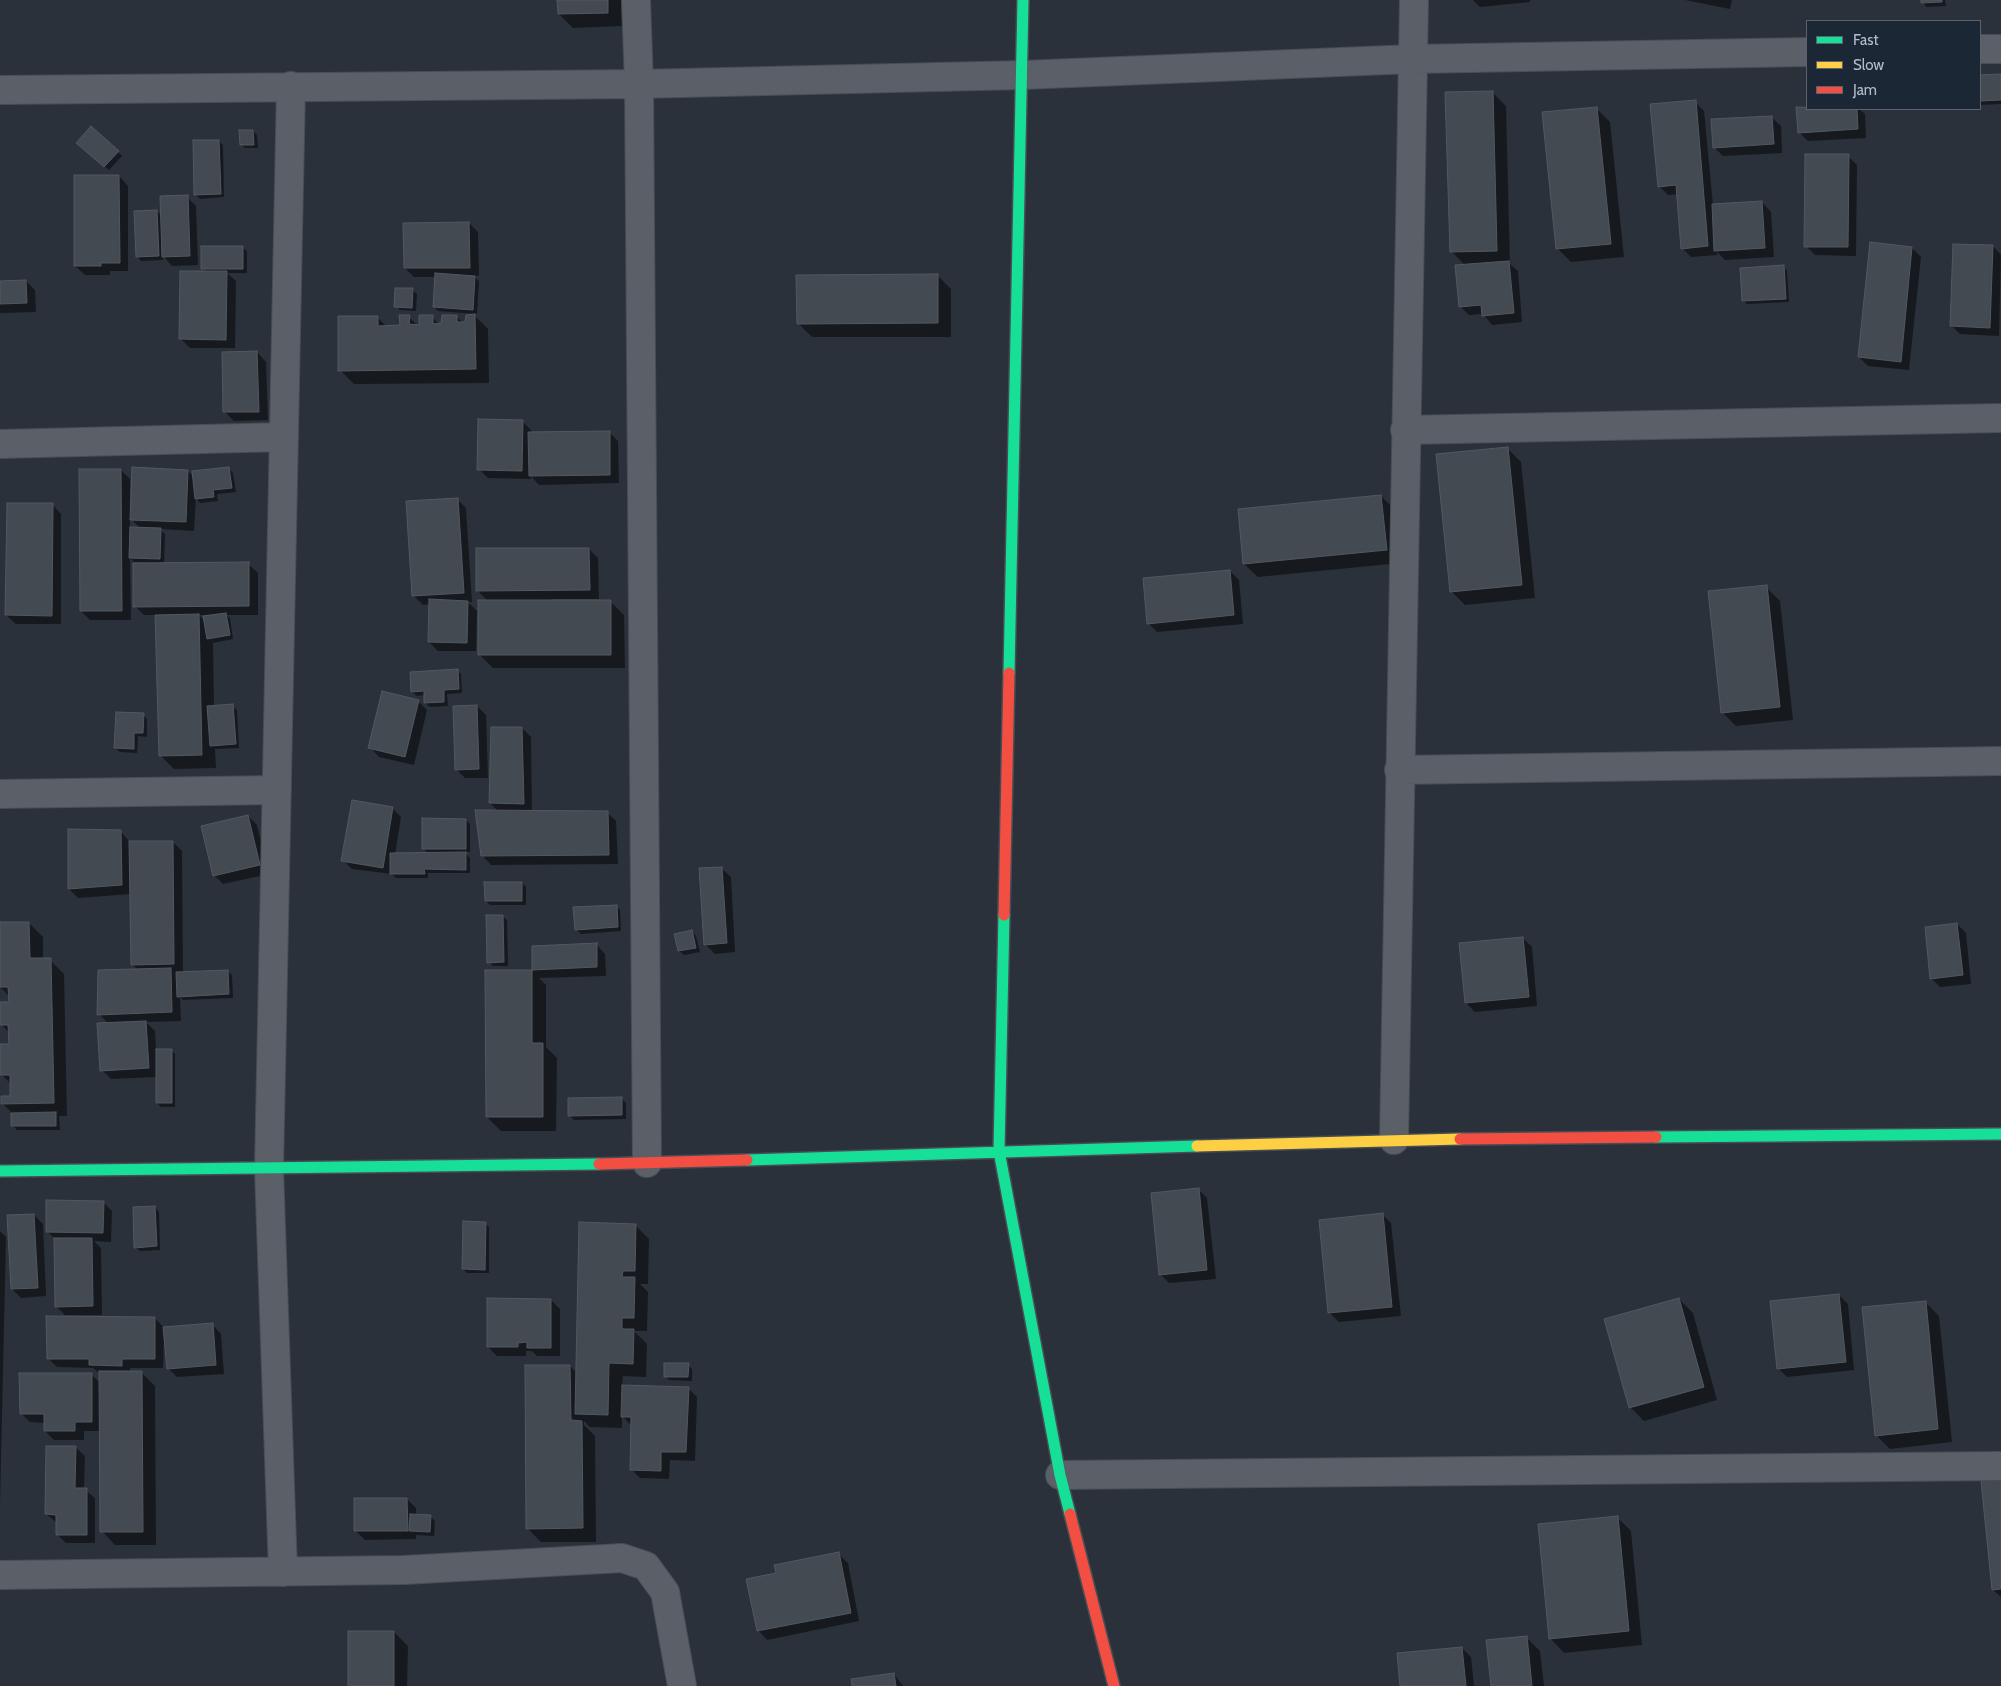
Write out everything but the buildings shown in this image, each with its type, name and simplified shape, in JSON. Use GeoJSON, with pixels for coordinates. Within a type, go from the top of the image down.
{"type":"FeatureCollection","features":[{"type":"Feature","properties":{"kind":"street"},"geometry":{"type":"LineString","coordinates":[[636,0],[639,84],[646,1163]]}},
{"type":"Feature","properties":{"kind":"street"},"geometry":{"type":"LineString","coordinates":[[1024,0],[999,1151],[1060,1475],[1114,1686]]}},
{"type":"Feature","properties":{"kind":"street"},"geometry":{"type":"LineString","coordinates":[[1394,1140],[1404,430],[1414,0]]}},
{"type":"Feature","properties":{"kind":"street"},"geometry":{"type":"LineString","coordinates":[[1981,49],[2001,49]]}},
{"type":"Feature","properties":{"kind":"street"},"geometry":{"type":"LineString","coordinates":[[0,90],[639,84],[1023,74],[1413,59],[1806,52]]}},
{"type":"Feature","properties":{"kind":"street"},"geometry":{"type":"LineString","coordinates":[[283,1572],[269,1170],[291,86]]}},
{"type":"Feature","properties":{"kind":"street"},"geometry":{"type":"LineString","coordinates":[[1404,430],[2001,418]]}},
{"type":"Feature","properties":{"kind":"street"},"geometry":{"type":"LineString","coordinates":[[0,444],[284,437]]}},
{"type":"Feature","properties":{"kind":"street"},"geometry":{"type":"LineString","coordinates":[[1399,770],[2001,762]]}},
{"type":"Feature","properties":{"kind":"street"},"geometry":{"type":"LineString","coordinates":[[0,794],[277,790]]}},
{"type":"Feature","properties":{"kind":"street"},"geometry":{"type":"LineString","coordinates":[[0,1172],[269,1170],[646,1163],[1394,1140],[2001,1134]]}},
{"type":"Feature","properties":{"kind":"street"},"geometry":{"type":"LineString","coordinates":[[1060,1475],[2001,1466]]}},
{"type":"Feature","properties":{"kind":"street"},"geometry":{"type":"LineString","coordinates":[[0,1575],[404,1570],[622,1558],[646,1566],[665,1592],[682,1686]]}},
{"type":"Feature","properties":{"kind":"traffic: fast"},"geometry":{"type":"LineString","coordinates":[[1009,673],[1023,0]]}},
{"type":"Feature","properties":{"kind":"traffic: fast"},"geometry":{"type":"LineString","coordinates":[[1004,915],[999,1151],[1060,1475],[1070,1514]]}},
{"type":"Feature","properties":{"kind":"traffic: fast"},"geometry":{"type":"LineString","coordinates":[[1656,1137],[2001,1134]]}},
{"type":"Feature","properties":{"kind":"traffic: fast"},"geometry":{"type":"LineString","coordinates":[[747,1160],[1197,1146]]}},
{"type":"Feature","properties":{"kind":"traffic: fast"},"geometry":{"type":"LineString","coordinates":[[0,1171],[599,1164]]}},
{"type":"Feature","properties":{"kind":"traffic: slow"},"geometry":{"type":"LineString","coordinates":[[1197,1146],[1460,1139]]}},
{"type":"Feature","properties":{"kind":"traffic: jam"},"geometry":{"type":"LineString","coordinates":[[1004,915],[1009,673]]}},
{"type":"Feature","properties":{"kind":"traffic: jam"},"geometry":{"type":"LineString","coordinates":[[1460,1139],[1656,1137]]}},
{"type":"Feature","properties":{"kind":"traffic: jam"},"geometry":{"type":"LineString","coordinates":[[599,1164],[747,1160]]}},
{"type":"Feature","properties":{"kind":"traffic: jam"},"geometry":{"type":"LineString","coordinates":[[1070,1514],[1114,1686]]}}]}
